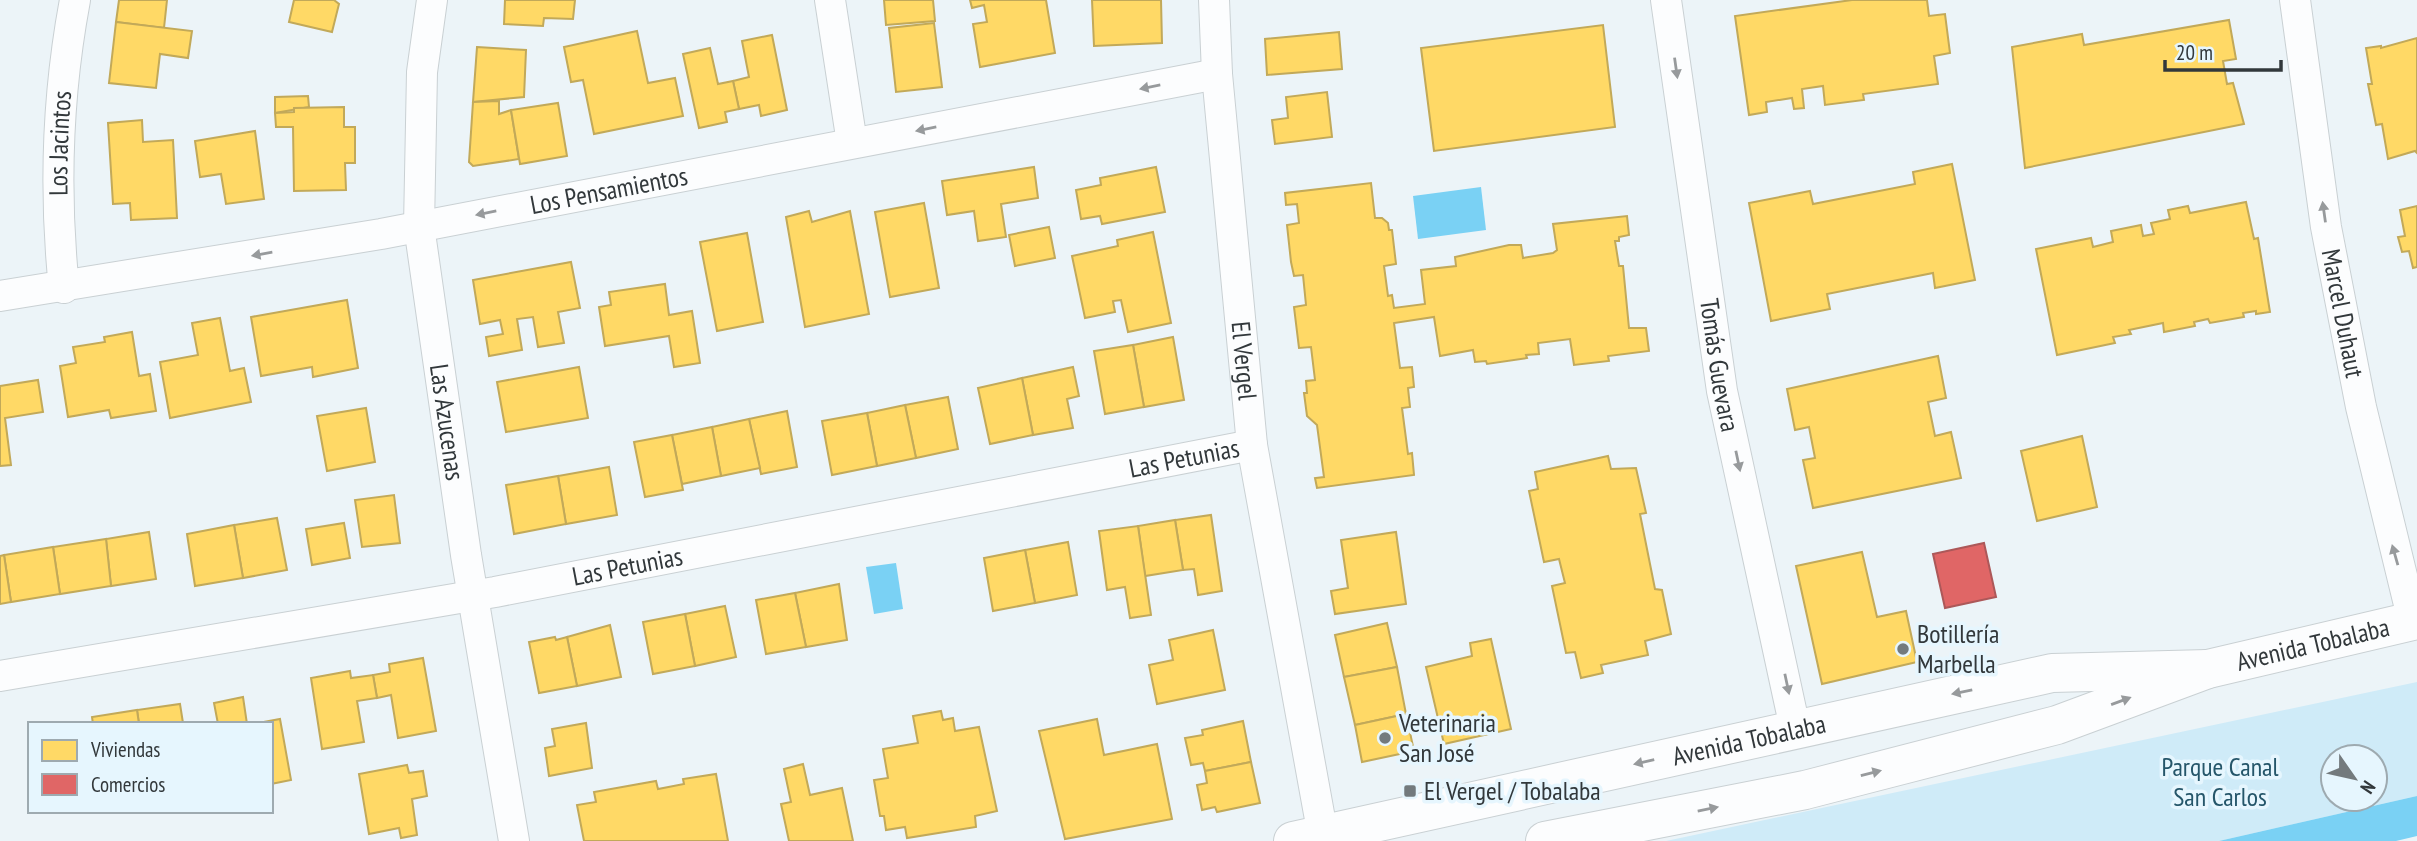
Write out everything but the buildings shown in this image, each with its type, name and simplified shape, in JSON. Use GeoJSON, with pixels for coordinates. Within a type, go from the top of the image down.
{"type":"FeatureCollection","features":[{"type":"Feature","properties":{"kind":"main road","name":"Avenida Tobalaba"},"geometry":{"type":"LineString","coordinates":[[1545,841],[1805,790],[2057,725],[2208,669],[2415,620]]}},
{"type":"Feature","properties":{"kind":"main road","name":"Avenida Tobalaba"},"geometry":{"type":"LineString","coordinates":[[1313,839],[1795,728],[2052,673],[2208,669]]}},
{"type":"Feature","properties":{"kind":"street","name":"Los Jacintos"},"geometry":{"type":"LineString","coordinates":[[64,288],[56,188],[64,62],[75,0]]}},
{"type":"Feature","properties":{"kind":"street","name":"Las Azucenas"},"geometry":{"type":"LineString","coordinates":[[432,0],[422,72],[419,226],[473,596],[514,841]]}},
{"type":"Feature","properties":{"kind":"street"},"geometry":{"type":"LineString","coordinates":[[830,0],[852,143]]}},
{"type":"Feature","properties":{"kind":"street","name":"El Vergel"},"geometry":{"type":"LineString","coordinates":[[1214,0],[1217,74],[1252,445],[1313,839]]}},
{"type":"Feature","properties":{"kind":"street","name":"Tomás Guevara"},"geometry":{"type":"LineString","coordinates":[[1666,0],[1723,391],[1795,728]]}},
{"type":"Feature","properties":{"kind":"street","name":"Marcel Duhaut"},"geometry":{"type":"LineString","coordinates":[[2295,0],[2328,240],[2364,420],[2415,620]]}},
{"type":"Feature","properties":{"kind":"street","name":"Los Pensamientos"},"geometry":{"type":"LineString","coordinates":[[0,296],[64,288],[419,226],[1217,74]]}},
{"type":"Feature","properties":{"kind":"street","name":"Las Petunias"},"geometry":{"type":"LineString","coordinates":[[0,676],[473,596],[1252,445]]}},
{"type":"Feature","properties":{"kind":"green space","name":"Parque Canal San Carlos"},"geometry":{"type":"Polygon","coordinates":[[[2417,682],[2417,796],[2389,802],[2389,743],[2319,743],[2319,813],[2342,813],[2219,841],[1666,841],[2417,682]]]}},
{"type":"Feature","properties":{"kind":"water"},"geometry":{"type":"Polygon","coordinates":[[[1481,187],[1486,230],[1418,239],[1413,196],[1481,187]]]}},
{"type":"Feature","properties":{"kind":"water"},"geometry":{"type":"Polygon","coordinates":[[[896,563],[903,609],[874,614],[866,567],[896,563]]]}},
{"type":"Feature","properties":{"kind":"water"},"geometry":{"type":"Polygon","coordinates":[[[2417,796],[2417,836],[2396,841],[2219,841],[2342,813],[2389,813],[2389,802],[2417,796]]]}},
{"type":"Feature","properties":{"kind":"place","name":"Botillería Marbella"},"geometry":{"type":"Point","coordinates":[1903,649]}},
{"type":"Feature","properties":{"kind":"place","name":"Veterinaria San José"},"geometry":{"type":"Point","coordinates":[1385,738]}},
{"type":"Feature","properties":{"kind":"place","name":"El Vergel / Tobalaba"},"geometry":{"type":"Point","coordinates":[1410,791]}}]}
